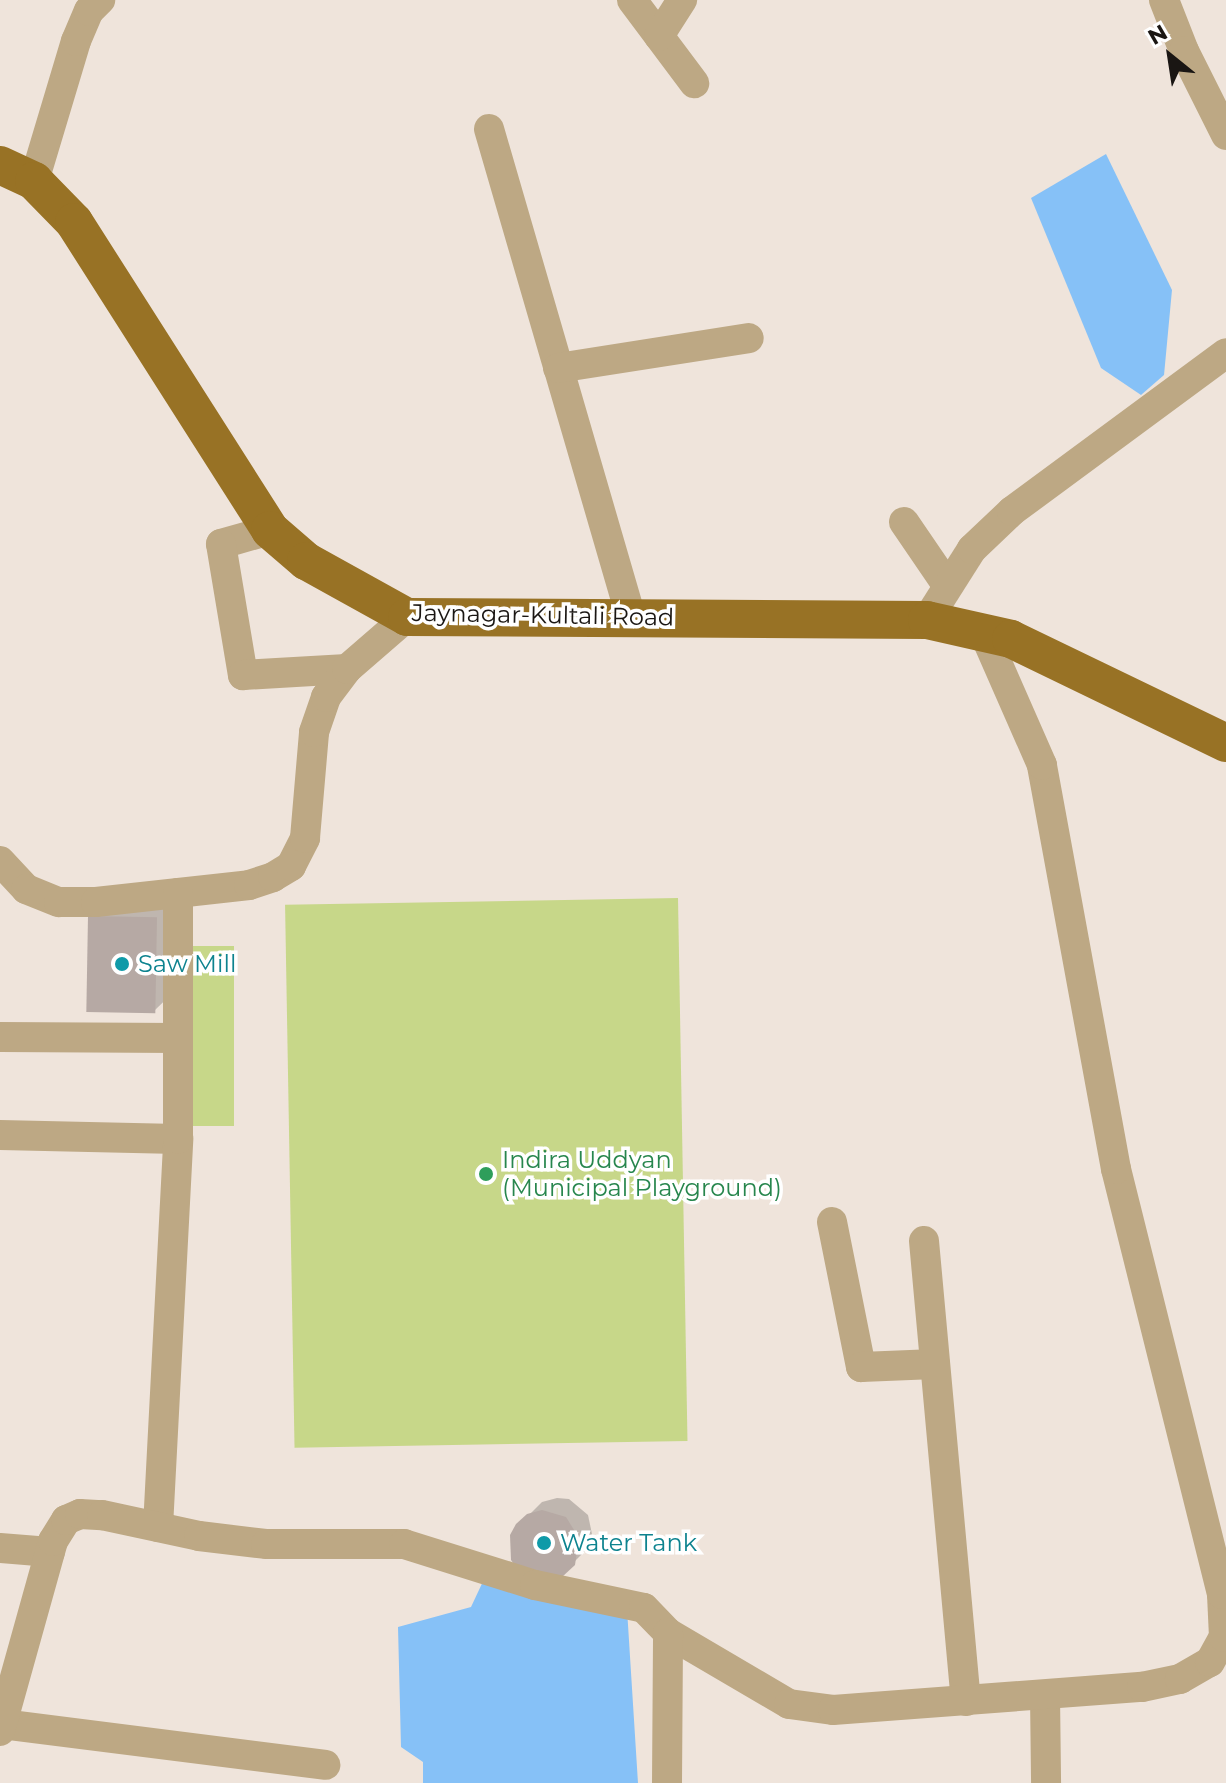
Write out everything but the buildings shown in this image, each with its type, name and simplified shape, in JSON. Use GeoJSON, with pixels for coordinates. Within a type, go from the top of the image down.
{"type":"FeatureCollection","features":[{"type":"Feature","properties":{"kind":"main road","name":"Jaynagar-Kultali Road"},"geometry":{"type":"LineString","coordinates":[[0,165],[34,181],[74,222],[270,530],[306,561],[407,617],[927,620],[1011,639],[1226,743]]}},
{"type":"Feature","properties":{"kind":"street"},"geometry":{"type":"LineString","coordinates":[[34,181],[76,41],[89,11],[100,0]]}},
{"type":"Feature","properties":{"kind":"street"},"geometry":{"type":"LineString","coordinates":[[632,0],[694,83]]}},
{"type":"Feature","properties":{"kind":"street"},"geometry":{"type":"LineString","coordinates":[[659,36],[682,0]]}},
{"type":"Feature","properties":{"kind":"street"},"geometry":{"type":"LineString","coordinates":[[1164,0],[1184,51],[1226,135]]}},
{"type":"Feature","properties":{"kind":"street"},"geometry":{"type":"LineString","coordinates":[[489,129],[631,617]]}},
{"type":"Feature","properties":{"kind":"street"},"geometry":{"type":"LineString","coordinates":[[558,368],[749,338]]}},
{"type":"Feature","properties":{"kind":"street"},"geometry":{"type":"LineString","coordinates":[[927,620],[972,549],[1012,511],[1226,353]]}},
{"type":"Feature","properties":{"kind":"street"},"geometry":{"type":"LineString","coordinates":[[904,522],[947,585]]}},
{"type":"Feature","properties":{"kind":"street"},"geometry":{"type":"LineString","coordinates":[[270,530],[221,544],[243,675],[347,669]]}},
{"type":"Feature","properties":{"kind":"street"},"geometry":{"type":"LineString","coordinates":[[0,861],[26,889],[59,902],[249,885],[273,877],[291,866],[305,838],[314,732],[326,697],[347,669],[407,617]]}},
{"type":"Feature","properties":{"kind":"street"},"geometry":{"type":"LineString","coordinates":[[325,1765],[1,1728],[50,1552],[58,1529],[66,1520],[80,1514],[102,1515],[266,1544],[404,1544],[535,1585],[644,1608],[668,1633],[789,1704],[833,1710],[1142,1687],[1180,1679],[1218,1661],[1224,1637],[1222,1594],[1116,1169],[1042,765],[984,633]]}},
{"type":"Feature","properties":{"kind":"street"},"geometry":{"type":"LineString","coordinates":[[158,1527],[178,1139],[178,893]]}},
{"type":"Feature","properties":{"kind":"street"},"geometry":{"type":"LineString","coordinates":[[0,1037],[178,1038]]}},
{"type":"Feature","properties":{"kind":"street"},"geometry":{"type":"LineString","coordinates":[[0,1135],[178,1139]]}},
{"type":"Feature","properties":{"kind":"street"},"geometry":{"type":"LineString","coordinates":[[832,1222],[861,1367],[935,1364]]}},
{"type":"Feature","properties":{"kind":"street"},"geometry":{"type":"LineString","coordinates":[[924,1241],[966,1701]]}},
{"type":"Feature","properties":{"kind":"street"},"geometry":{"type":"LineString","coordinates":[[0,1548],[50,1552]]}},
{"type":"Feature","properties":{"kind":"street"},"geometry":{"type":"LineString","coordinates":[[667,1783],[668,1633]]}},
{"type":"Feature","properties":{"kind":"street"},"geometry":{"type":"LineString","coordinates":[[1045,1695],[1046,1783]]}},
{"type":"Feature","properties":{"kind":"green space","name":"Indira Uddyan (Municipal Playground)"},"geometry":{"type":"Polygon","coordinates":[[[678,898],[687,1441],[295,1448],[285,905],[678,898]]]}},
{"type":"Feature","properties":{"kind":"green space"},"geometry":{"type":"Polygon","coordinates":[[[180,946],[234,946],[234,1126],[180,1126],[180,946]]]}},
{"type":"Feature","properties":{"kind":"water"},"geometry":{"type":"Polygon","coordinates":[[[1106,154],[1172,290],[1164,375],[1141,395],[1101,368],[1031,198],[1106,154]]]}},
{"type":"Feature","properties":{"kind":"water"},"geometry":{"type":"Polygon","coordinates":[[[486,1575],[627,1609],[638,1783],[423,1783],[423,1762],[401,1747],[398,1627],[471,1607],[486,1575]]]}},
{"type":"Feature","properties":{"kind":"place","name":"Saw Mill"},"geometry":{"type":"Point","coordinates":[122,964]}},
{"type":"Feature","properties":{"kind":"place","name":"Indira Uddyan (Municipal Playground)"},"geometry":{"type":"Point","coordinates":[486,1174]}},
{"type":"Feature","properties":{"kind":"place","name":"Water Tank"},"geometry":{"type":"Point","coordinates":[544,1543]}}]}
